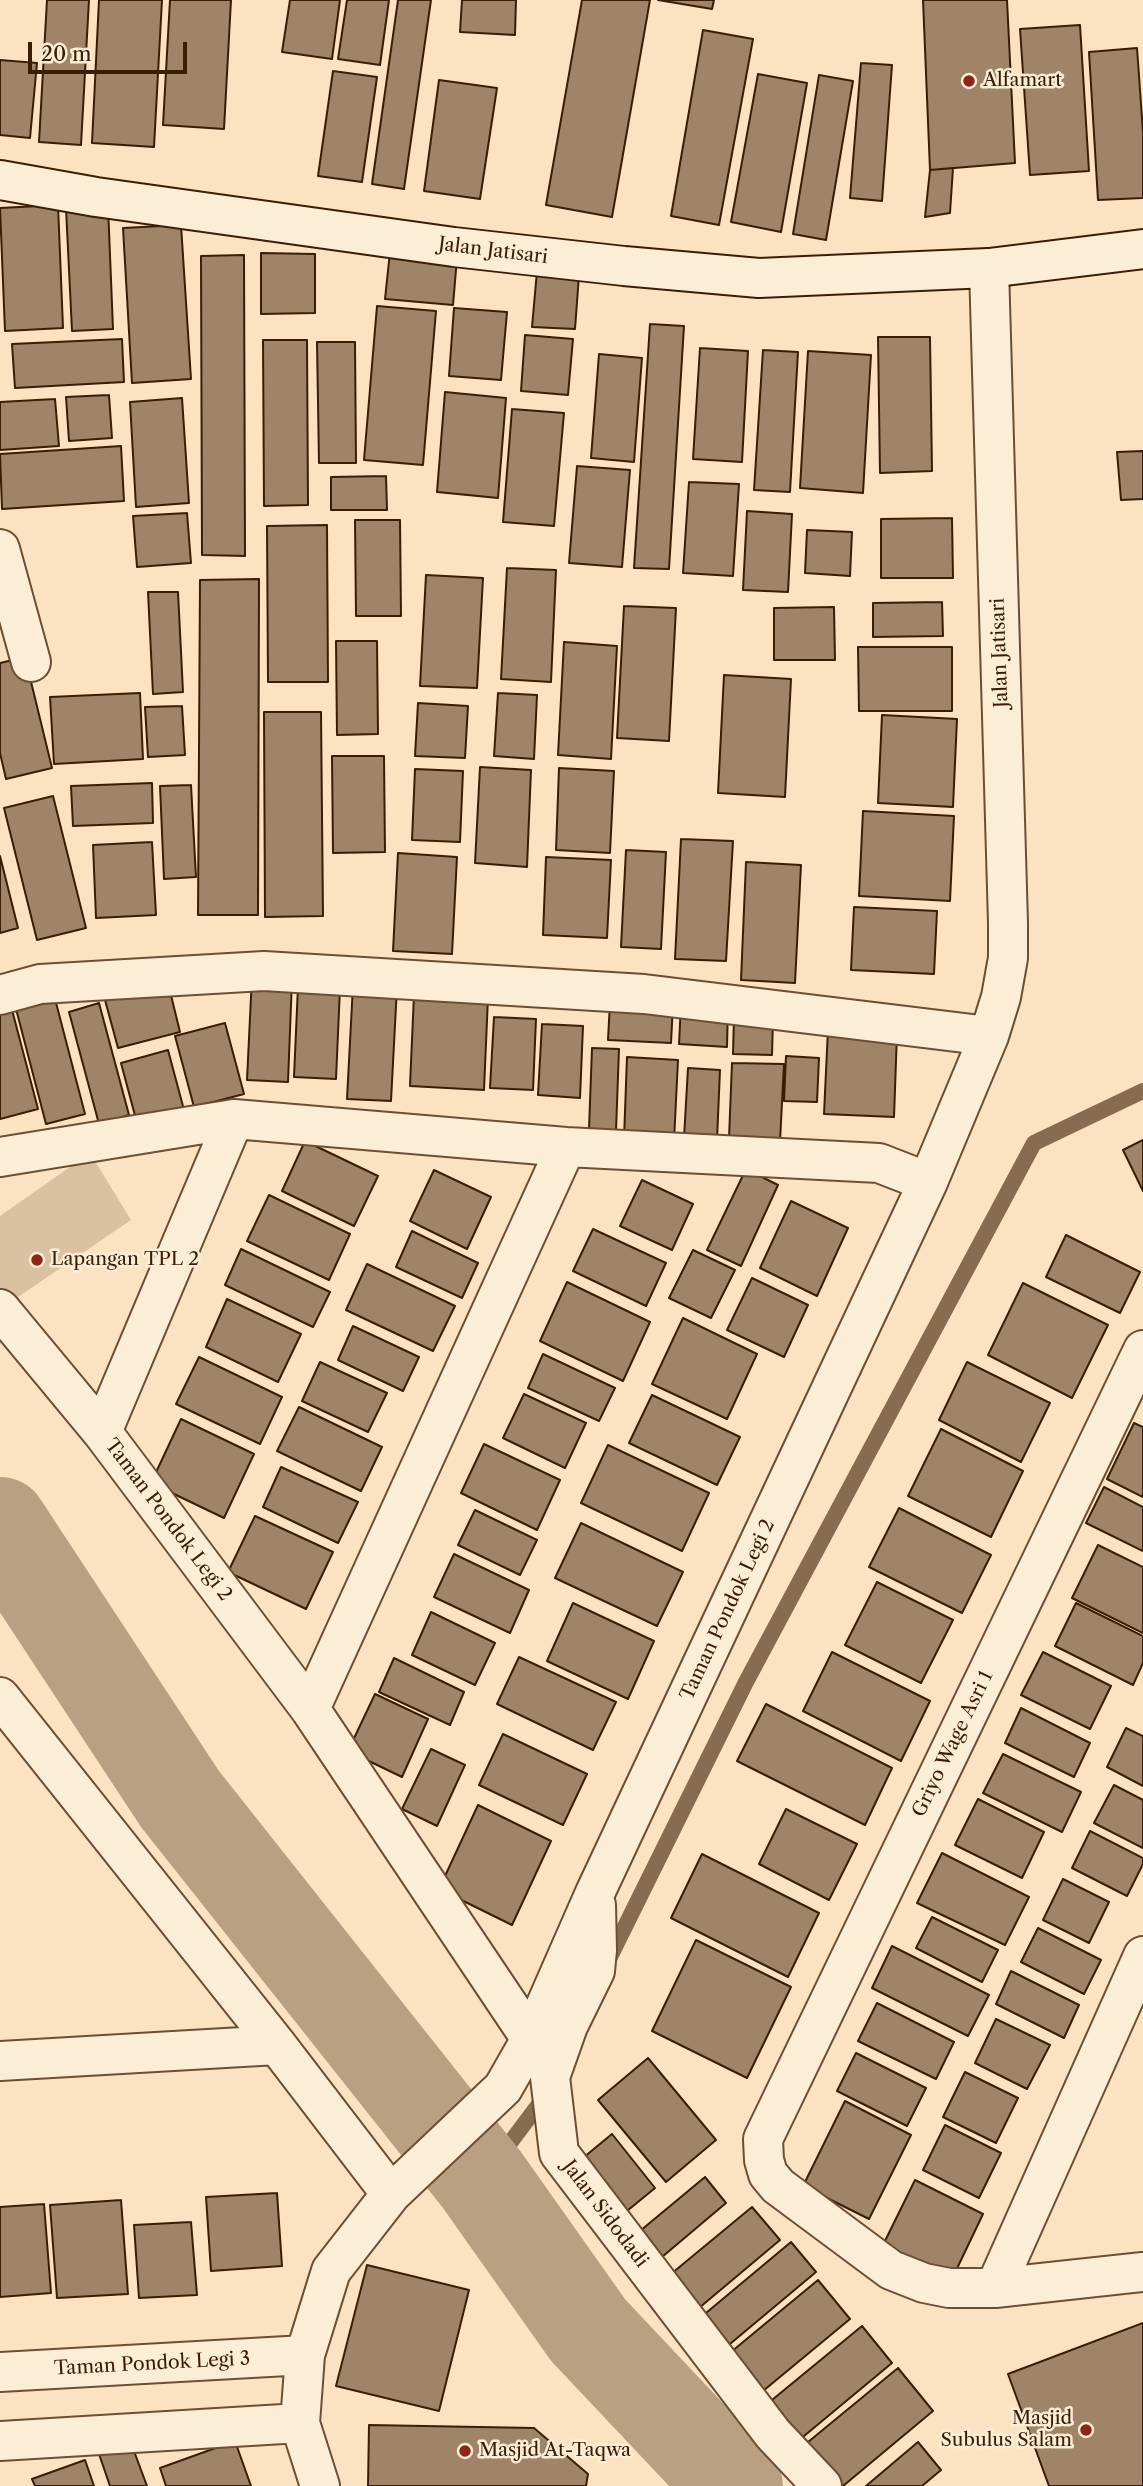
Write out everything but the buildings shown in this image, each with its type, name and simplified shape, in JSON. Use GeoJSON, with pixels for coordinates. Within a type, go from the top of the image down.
{"type":"FeatureCollection","features":[{"type":"Feature","properties":{"kind":"street","name":"Jalan Jatisari"},"geometry":{"type":"LineString","coordinates":[[0,180],[96,197],[454,247],[638,268],[759,278],[989,268],[1143,249]]}},
{"type":"Feature","properties":{"kind":"street","name":"Jalan Jatisari"},"geometry":{"type":"LineString","coordinates":[[989,268],[1008,923],[1002,997],[989,1036]]}},
{"type":"Feature","properties":{"kind":"street"},"geometry":{"type":"LineString","coordinates":[[0,549],[31,662]]}},
{"type":"Feature","properties":{"kind":"street"},"geometry":{"type":"LineString","coordinates":[[0,995],[40,984],[264,971],[645,994],[989,1036]]}},
{"type":"Feature","properties":{"kind":"street","name":"Taman Pondok Legi 2"},"geometry":{"type":"LineString","coordinates":[[402,2184],[503,2088],[531,2039],[595,1893],[929,1182],[989,1036]]}},
{"type":"Feature","properties":{"kind":"street"},"geometry":{"type":"LineString","coordinates":[[0,1157],[234,1119],[566,1147],[880,1163],[929,1182]]}},
{"type":"Feature","properties":{"kind":"street","name":"Taman Pondok Legi 2"},"geometry":{"type":"LineString","coordinates":[[102,1432],[234,1119]]}},
{"type":"Feature","properties":{"kind":"street"},"geometry":{"type":"LineString","coordinates":[[310,1709],[566,1147]]}},
{"type":"Feature","properties":{"kind":"street","name":"Taman Pondok Legi 2"},"geometry":{"type":"LineString","coordinates":[[0,1309],[102,1432],[310,1709],[531,2039]]}},
{"type":"Feature","properties":{"kind":"street","name":"Griyo Wage Asri 1"},"geometry":{"type":"LineString","coordinates":[[995,2288],[949,2288],[924,2283],[891,2270],[778,2186],[768,2174],[763,2139],[1143,1350]]}},
{"type":"Feature","properties":{"kind":"street"},"geometry":{"type":"LineString","coordinates":[[6,1713],[277,2045],[402,2184],[331,2272],[304,2355],[300,2423],[320,2486]]}},
{"type":"Feature","properties":{"kind":"street","name":"Jalan Sidodadi"},"geometry":{"type":"LineString","coordinates":[[595,1893],[595,1971],[569,2026],[550,2077],[559,2153],[773,2434],[822,2486]]}},
{"type":"Feature","properties":{"kind":"street"},"geometry":{"type":"LineString","coordinates":[[995,2288],[1143,1956]]}},
{"type":"Feature","properties":{"kind":"street"},"geometry":{"type":"LineString","coordinates":[[0,2061],[277,2045]]}},
{"type":"Feature","properties":{"kind":"street"},"geometry":{"type":"LineString","coordinates":[[995,2288],[1143,2272]]}},
{"type":"Feature","properties":{"kind":"street","name":"Taman Pondok Legi 3"},"geometry":{"type":"LineString","coordinates":[[0,2372],[304,2355]]}},
{"type":"Feature","properties":{"kind":"street"},"geometry":{"type":"LineString","coordinates":[[0,2441],[300,2423]]}},
{"type":"Feature","properties":{"kind":"shaded area","name":"Lapangan TPL 2"},"geometry":{"type":"Polygon","coordinates":[[[90,1153],[131,1220],[5,1306],[0,1299],[0,1216],[90,1153]]]}},
{"type":"Feature","properties":{"kind":"waterway"},"geometry":{"type":"LineString","coordinates":[[608,1961],[746,1682],[1034,1143],[1143,1091]]}},
{"type":"Feature","properties":{"kind":"waterway"},"geometry":{"type":"LineString","coordinates":[[0,1525],[180,1799],[482,2180],[588,2330],[735,2486]]}},
{"type":"Feature","properties":{"kind":"waterway"},"geometry":{"type":"LineString","coordinates":[[482,2180],[546,2095]]}},
{"type":"Feature","properties":{"kind":"place","name":"Alfamart"},"geometry":{"type":"Point","coordinates":[969,81]}},
{"type":"Feature","properties":{"kind":"place","name":"Lapangan TPL 2"},"geometry":{"type":"Point","coordinates":[37,1260]}},
{"type":"Feature","properties":{"kind":"place","name":"Masjid Subulus Salam"},"geometry":{"type":"Point","coordinates":[1086,2430]}},
{"type":"Feature","properties":{"kind":"place","name":"Masjid At-Taqwa"},"geometry":{"type":"Point","coordinates":[465,2451]}}]}
